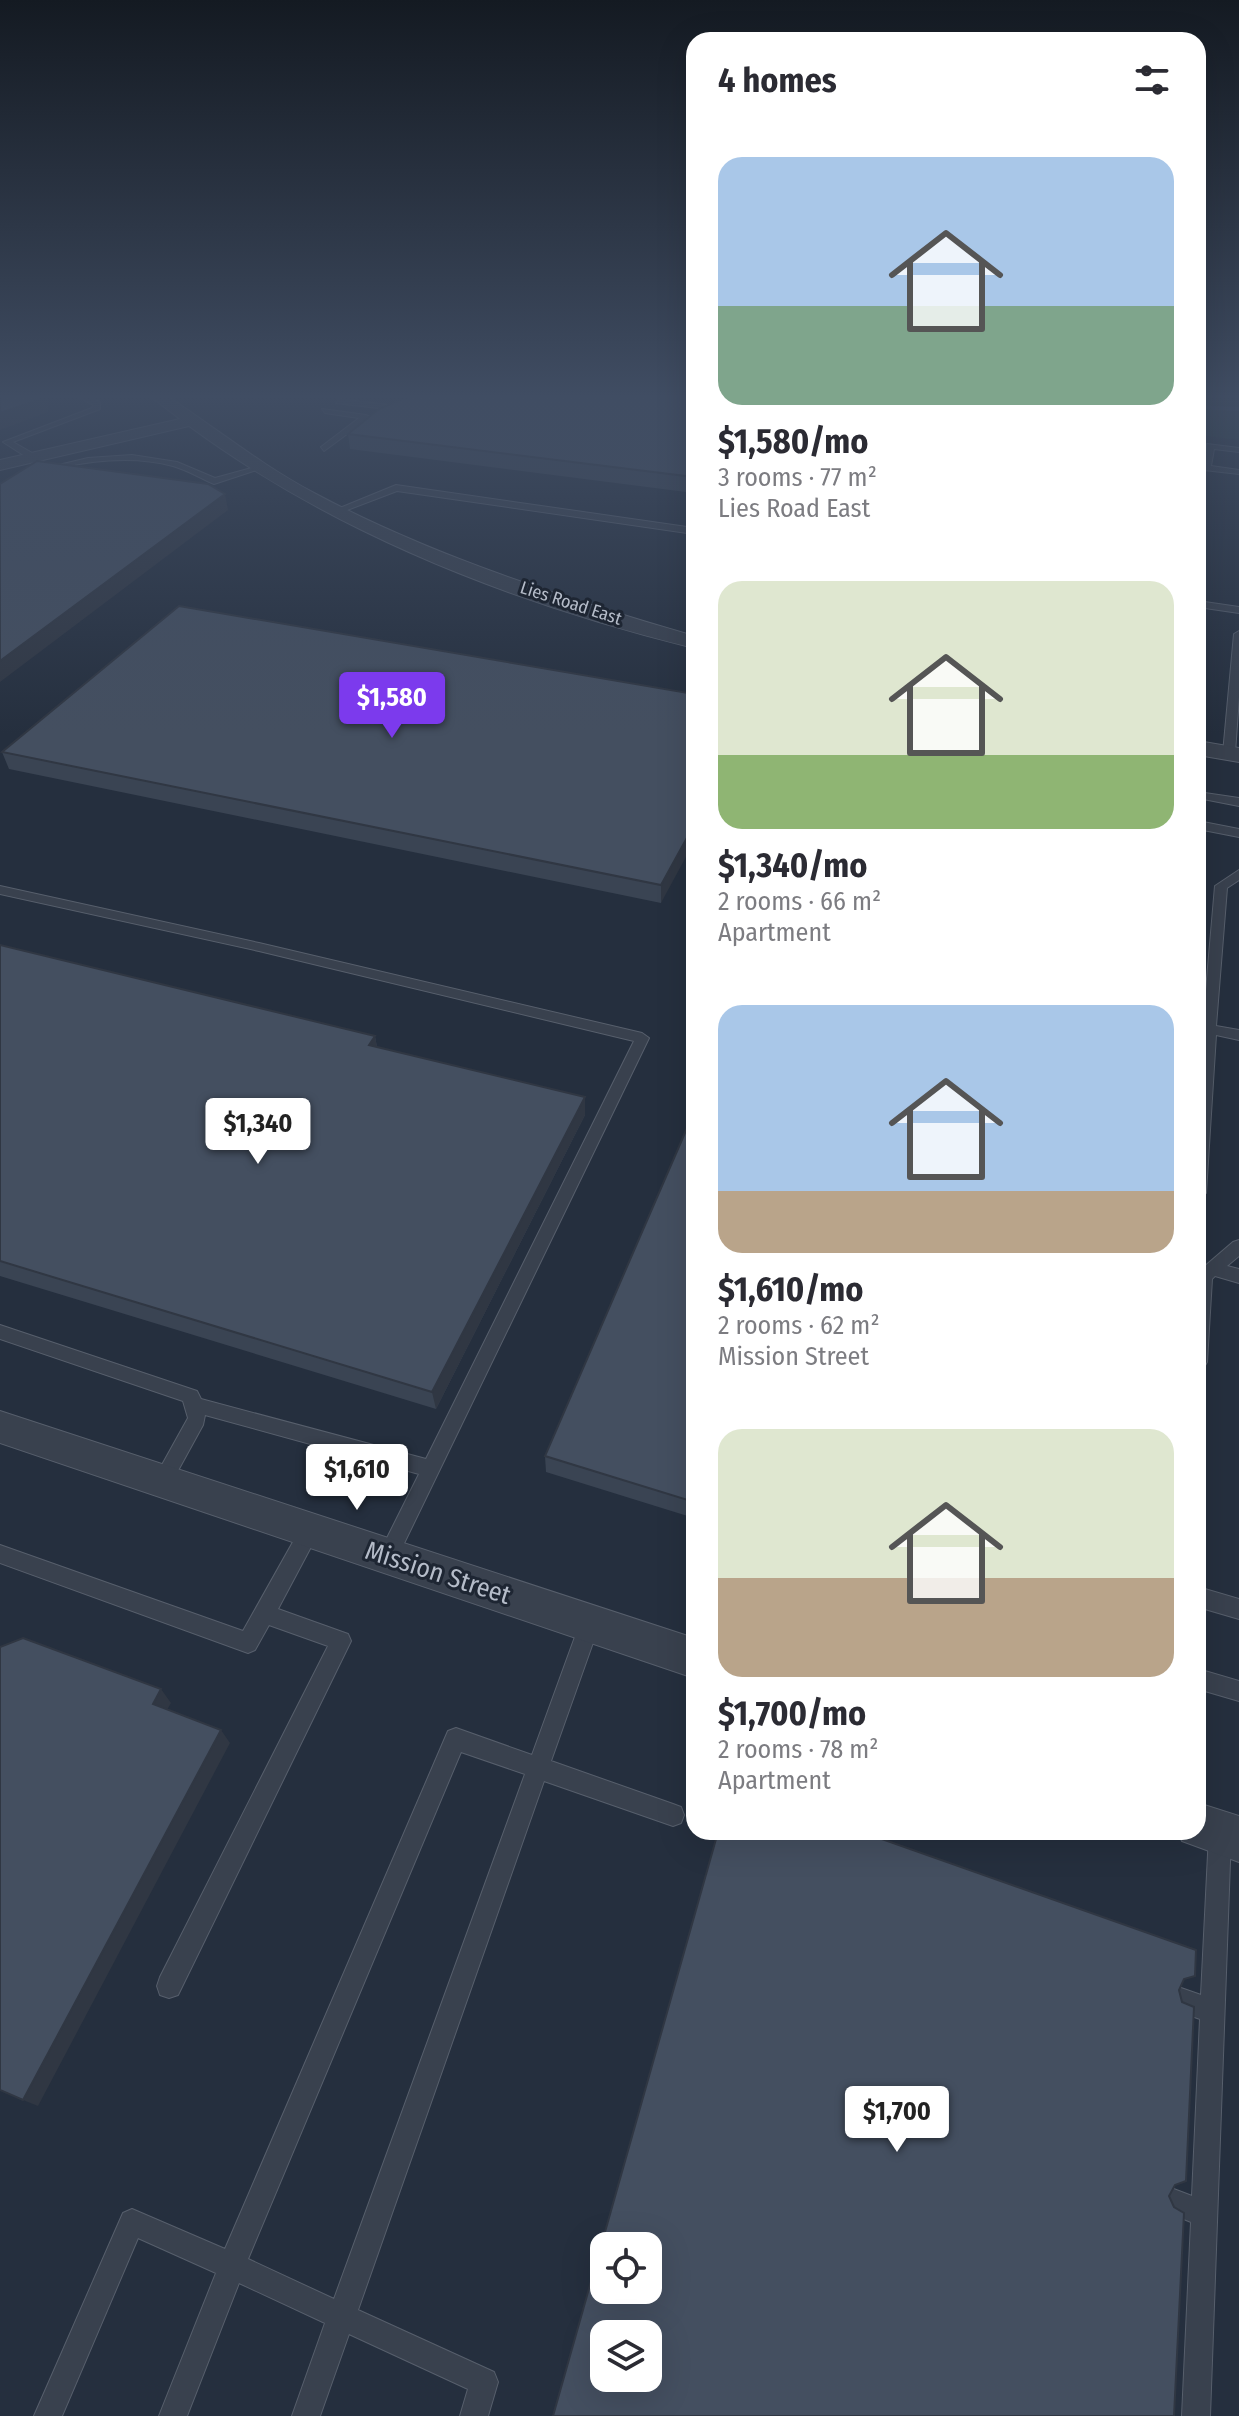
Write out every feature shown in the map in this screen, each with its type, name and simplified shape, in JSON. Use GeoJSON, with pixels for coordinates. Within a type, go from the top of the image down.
{"type":"FeatureCollection","features":[{"type":"Feature","properties":{"kind":"street","name":"Lies Road East"},"geometry":{"type":"LineString","coordinates":[[339,510],[510,583],[686,639]]}},
{"type":"Feature","properties":{"kind":"street"},"geometry":{"type":"LineString","coordinates":[[1206,749],[1234,754]]}},
{"type":"Feature","properties":{"kind":"street","name":"Mission Street"},"geometry":{"type":"LineString","coordinates":[[0,1428],[686,1655]]}},
{"type":"Feature","properties":{"kind":"lane"},"geometry":{"type":"LineString","coordinates":[[540,509],[686,530]]}},
{"type":"Feature","properties":{"kind":"lane"},"geometry":{"type":"LineString","coordinates":[[1206,605],[1239,610]]}},
{"type":"Feature","properties":{"kind":"lane"},"geometry":{"type":"LineString","coordinates":[[1234,754],[1239,634]]}},
{"type":"Feature","properties":{"kind":"lane"},"geometry":{"type":"LineString","coordinates":[[1206,796],[1239,802]]}},
{"type":"Feature","properties":{"kind":"lane"},"geometry":{"type":"LineString","coordinates":[[1206,827],[1239,833]]}},
{"type":"Feature","properties":{"kind":"lane"},"geometry":{"type":"LineString","coordinates":[[1206,1074],[1221,886],[1239,874]]}},
{"type":"Feature","properties":{"kind":"lane"},"geometry":{"type":"LineString","coordinates":[[0,890],[259,947],[642,1038],[388,1556]]}},
{"type":"Feature","properties":{"kind":"lane"},"geometry":{"type":"LineString","coordinates":[[1209,1029],[1239,1035]]}},
{"type":"Feature","properties":{"kind":"lane"},"geometry":{"type":"LineString","coordinates":[[1206,1269],[1239,1246]]}},
{"type":"Feature","properties":{"kind":"lane"},"geometry":{"type":"LineString","coordinates":[[1206,1270],[1239,1276]]}},
{"type":"Feature","properties":{"kind":"lane"},"geometry":{"type":"LineString","coordinates":[[0,1332],[191,1396],[197,1419],[162,1481]]}},
{"type":"Feature","properties":{"kind":"lane"},"geometry":{"type":"LineString","coordinates":[[195,1405],[431,1469]]}},
{"type":"Feature","properties":{"kind":"lane"},"geometry":{"type":"LineString","coordinates":[[0,1554],[248,1643],[310,1530]]}},
{"type":"Feature","properties":{"kind":"lane"},"geometry":{"type":"LineString","coordinates":[[1206,1599],[1239,1609]]}},
{"type":"Feature","properties":{"kind":"lane"},"geometry":{"type":"LineString","coordinates":[[169,1986],[341,1641],[264,1614]]}},
{"type":"Feature","properties":{"kind":"lane"},"geometry":{"type":"LineString","coordinates":[[306,2416],[590,1623]]}},
{"type":"Feature","properties":{"kind":"lane"},"geometry":{"type":"LineString","coordinates":[[1206,1681],[1239,1691]]}},
{"type":"Feature","properties":{"kind":"lane"},"geometry":{"type":"LineString","coordinates":[[173,2416],[232,2266],[456,1739],[536,1770],[673,1815]]}},
{"type":"Feature","properties":{"kind":"lane"},"geometry":{"type":"LineString","coordinates":[[1196,2416],[1219,1832]]}},
{"type":"Feature","properties":{"kind":"lane"},"geometry":{"type":"LineString","coordinates":[[1181,2000],[1213,2012]]}},
{"type":"Feature","properties":{"kind":"lane"},"geometry":{"type":"LineString","coordinates":[[1171,2201],[1205,2214]]}},
{"type":"Feature","properties":{"kind":"lane"},"geometry":{"type":"LineString","coordinates":[[48,2416],[132,2222],[343,2314],[484,2382],[474,2416]]}},
{"type":"Feature","properties":{"kind":"building"},"geometry":{"type":"Polygon","coordinates":[[[0,509],[205,509],[0,661],[0,509]]]}},
{"type":"Feature","properties":{"kind":"building"},"geometry":{"type":"Polygon","coordinates":[[[179,606],[686,693],[686,840],[661,885],[2,752],[179,606]]]}},
{"type":"Feature","properties":{"kind":"building"},"geometry":{"type":"Polygon","coordinates":[[[0,945],[375,1036],[369,1045],[585,1097],[432,1392],[0,1261],[0,945]]]}},
{"type":"Feature","properties":{"kind":"building"},"geometry":{"type":"Polygon","coordinates":[[[686,1130],[686,1500],[545,1456],[686,1130]]]}},
{"type":"Feature","properties":{"kind":"building"},"geometry":{"type":"Polygon","coordinates":[[[23,1638],[161,1689],[153,1704],[221,1730],[23,2100],[0,2090],[0,1647],[23,1638]]]}},
{"type":"Feature","properties":{"kind":"building"},"geometry":{"type":"Polygon","coordinates":[[[716,1840],[885,1840],[1196,1950],[1195,1976],[1184,1979],[1179,1990],[1182,2002],[1194,2007],[1186,2181],[1175,2185],[1169,2196],[1174,2207],[1184,2213],[1174,2416],[553,2416],[590,2285],[590,2304],[662,2304],[662,2232],[605,2232],[716,1840]]]}}]}
